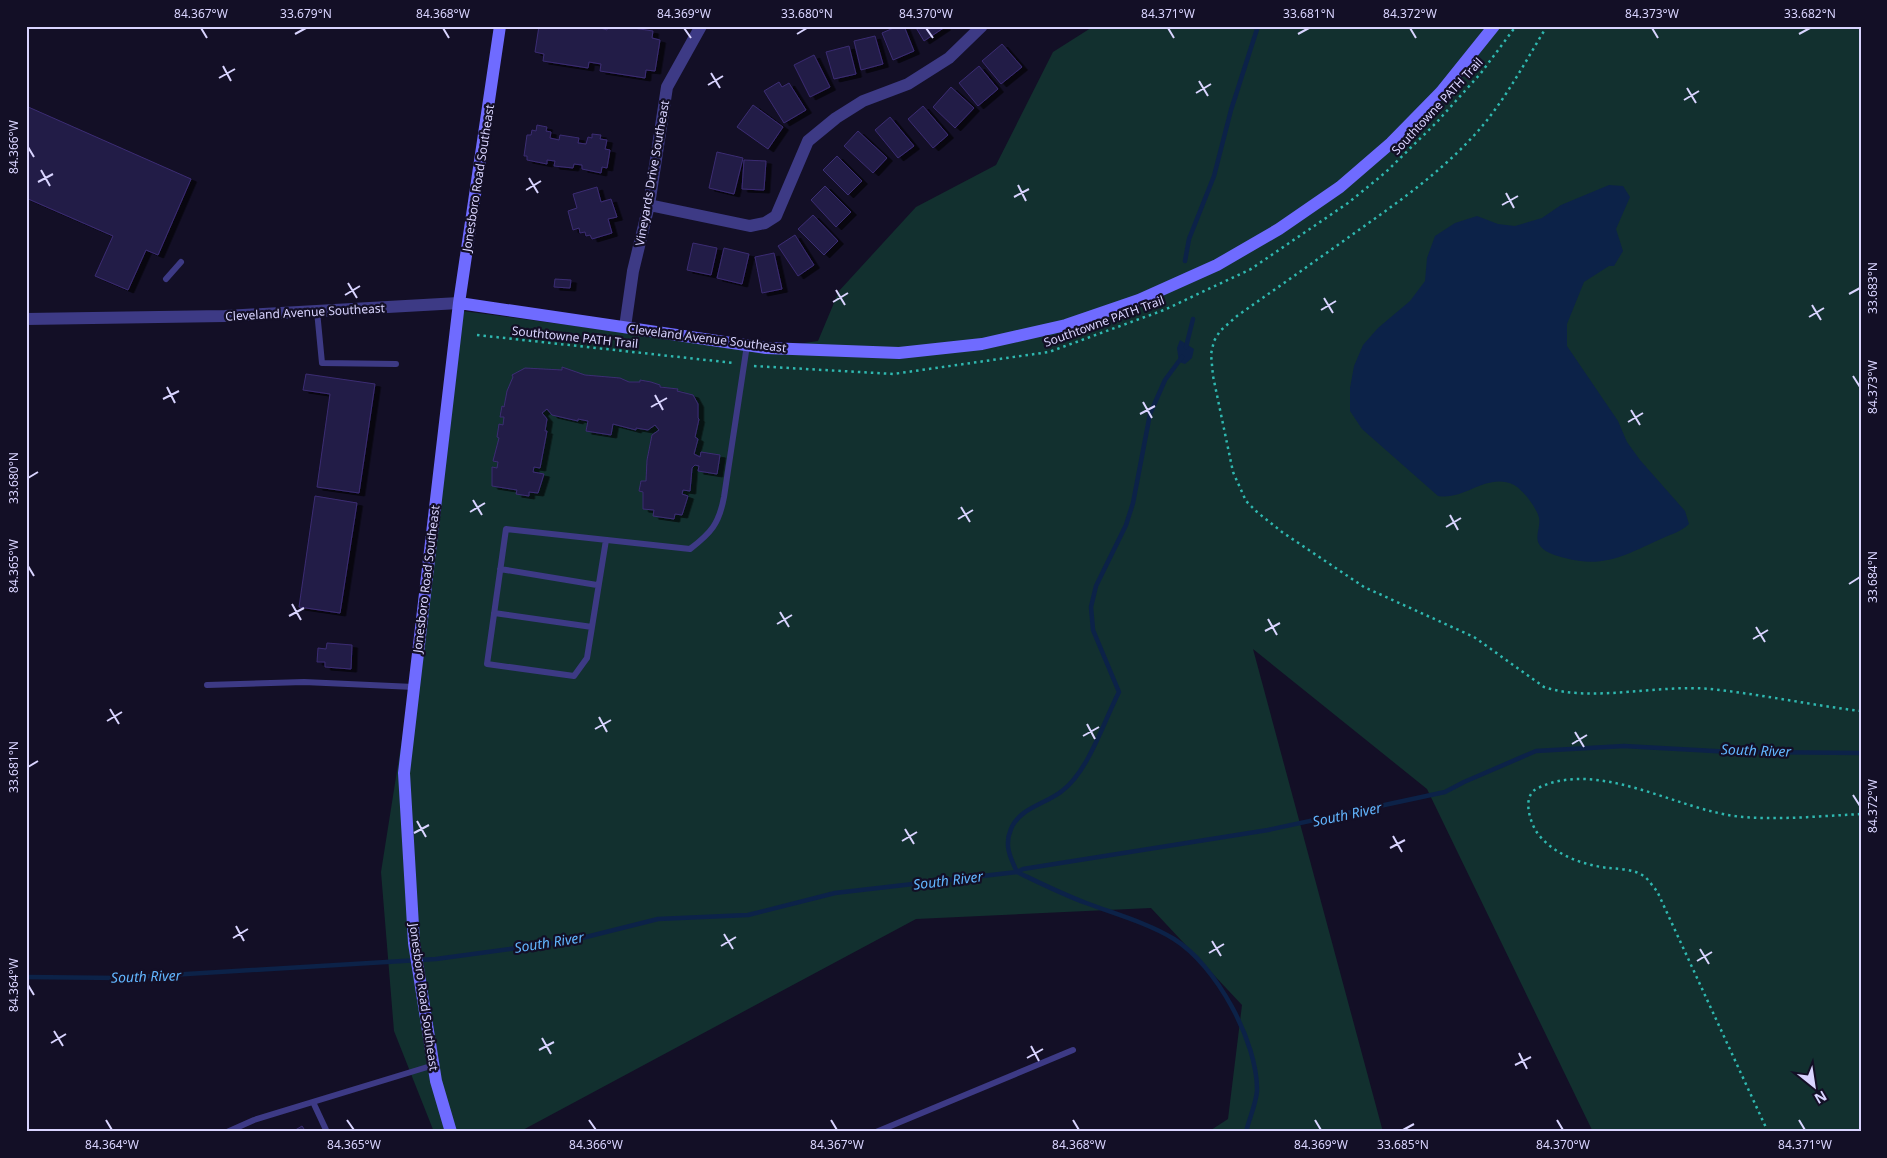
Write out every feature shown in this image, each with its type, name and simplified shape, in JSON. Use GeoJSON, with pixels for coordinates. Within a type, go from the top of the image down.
{"type":"FeatureCollection","features":[{"type":"Feature","properties":{"kind":"main road","name":"Jonesboro Road Southeast"},"geometry":{"type":"LineString","coordinates":[[451,1132],[434,1065],[414,943],[404,773],[459,303],[500,26]]}},
{"type":"Feature","properties":{"kind":"main road","name":"Cleveland Avenue Southeast"},"geometry":{"type":"LineString","coordinates":[[459,303],[766,348],[900,352],[982,344],[1066,325],[1139,300],[1225,260],[1279,229],[1340,187],[1391,143],[1435,98],[1494,26]]}},
{"type":"Feature","properties":{"kind":"street","name":"Vineyards Drive Southeast"},"geometry":{"type":"LineString","coordinates":[[625,327],[633,272],[649,205],[667,87],[701,26]]}},
{"type":"Feature","properties":{"kind":"street"},"geometry":{"type":"LineString","coordinates":[[649,205],[750,226],[765,223],[776,216],[808,141],[836,118],[863,101],[908,84],[949,58],[982,26]]}},
{"type":"Feature","properties":{"kind":"street","name":"Cleveland Avenue Southeast"},"geometry":{"type":"LineString","coordinates":[[26,319],[225,316],[459,303]]}},
{"type":"Feature","properties":{"kind":"lane"},"geometry":{"type":"LineString","coordinates":[[166,279],[181,262]]}},
{"type":"Feature","properties":{"kind":"lane"},"geometry":{"type":"LineString","coordinates":[[317,311],[322,363],[396,364]]}},
{"type":"Feature","properties":{"kind":"lane"},"geometry":{"type":"LineString","coordinates":[[606,540],[597,585],[587,658],[574,676],[487,664],[506,529],[606,540],[690,550],[709,535],[723,504],[747,345]]}},
{"type":"Feature","properties":{"kind":"lane"},"geometry":{"type":"LineString","coordinates":[[500,569],[597,585]]}},
{"type":"Feature","properties":{"kind":"lane"},"geometry":{"type":"LineString","coordinates":[[494,613],[592,627]]}},
{"type":"Feature","properties":{"kind":"lane"},"geometry":{"type":"LineString","coordinates":[[207,685],[304,682],[414,687]]}},
{"type":"Feature","properties":{"kind":"lane"},"geometry":{"type":"LineString","coordinates":[[876,1132],[1073,1050]]}},
{"type":"Feature","properties":{"kind":"lane"},"geometry":{"type":"LineString","coordinates":[[227,1132],[254,1120],[434,1065]]}},
{"type":"Feature","properties":{"kind":"lane"},"geometry":{"type":"LineString","coordinates":[[313,1102],[327,1132]]}},
{"type":"Feature","properties":{"kind":"path","name":"Southtowne PATH Trail"},"geometry":{"type":"LineString","coordinates":[[477,335],[744,365],[893,374],[1049,352],[1164,310],[1251,269],[1348,203],[1386,172],[1436,123],[1481,73],[1516,26]]}},
{"type":"Feature","properties":{"kind":"path"},"geometry":{"type":"LineString","coordinates":[[1547,26],[1509,91],[1492,114],[1477,132],[1428,179],[1396,204],[1237,316],[1220,331],[1214,341],[1211,354],[1212,376],[1233,472],[1240,490],[1257,512],[1334,569],[1364,587],[1474,637],[1544,687],[1556,691],[1594,693],[1673,687],[1710,689],[1861,711]]}},
{"type":"Feature","properties":{"kind":"path"},"geometry":{"type":"LineString","coordinates":[[1768,1132],[1657,891],[1644,876],[1628,870],[1581,862],[1548,845],[1536,831],[1530,816],[1528,799],[1532,791],[1549,782],[1566,778],[1592,780],[1648,790],[1696,807],[1742,817],[1861,814]]}},
{"type":"Feature","properties":{"kind":"green space"},"geometry":{"type":"Polygon","coordinates":[[[1094,26],[1861,26],[1861,1132],[1593,1132],[1427,789],[1253,649],[1383,1132],[1208,1132],[1228,1119],[1242,1005],[1151,908],[916,919],[519,1132],[434,1132],[394,1031],[381,872],[427,581],[455,310],[756,350],[818,341],[839,291],[916,207],[996,165],[1053,52],[1094,26]]]}},
{"type":"Feature","properties":{"kind":"water"},"geometry":{"type":"Polygon","coordinates":[[[1609,185],[1623,186],[1630,197],[1616,229],[1623,251],[1614,266],[1609,266],[1584,282],[1567,324],[1567,346],[1618,421],[1627,442],[1640,460],[1685,511],[1689,524],[1677,532],[1627,554],[1604,561],[1592,562],[1562,557],[1543,549],[1537,537],[1538,514],[1529,499],[1514,485],[1494,482],[1457,495],[1438,496],[1362,429],[1350,411],[1350,388],[1354,366],[1363,345],[1378,328],[1410,301],[1425,281],[1427,258],[1435,236],[1455,223],[1477,216],[1498,224],[1515,226],[1542,218],[1561,205],[1609,185]]]}},
{"type":"Feature","properties":{"kind":"water"},"geometry":{"type":"Polygon","coordinates":[[[1180,340],[1194,349],[1192,358],[1185,364],[1179,362],[1177,348],[1180,340]]]}},
{"type":"Feature","properties":{"kind":"building"},"geometry":{"type":"Polygon","coordinates":[[[539,26],[594,26],[607,30],[608,26],[620,26],[653,31],[652,38],[660,40],[655,71],[646,70],[645,78],[600,71],[601,64],[589,62],[588,68],[543,61],[544,54],[535,52],[539,26]]]}},
{"type":"Feature","properties":{"kind":"building"},"geometry":{"type":"Polygon","coordinates":[[[898,26],[904,26],[914,51],[893,60],[882,33],[898,26]]]}},
{"type":"Feature","properties":{"kind":"building"},"geometry":{"type":"Polygon","coordinates":[[[915,26],[944,26],[945,27],[924,41],[915,26]]]}},
{"type":"Feature","properties":{"kind":"building"},"geometry":{"type":"Polygon","coordinates":[[[875,36],[883,64],[861,70],[854,41],[875,36]]]}},
{"type":"Feature","properties":{"kind":"building"},"geometry":{"type":"Polygon","coordinates":[[[1002,44],[1022,67],[1001,84],[982,61],[1002,44]]]}},
{"type":"Feature","properties":{"kind":"building"},"geometry":{"type":"Polygon","coordinates":[[[849,46],[856,74],[834,79],[826,52],[849,46]]]}},
{"type":"Feature","properties":{"kind":"building"},"geometry":{"type":"Polygon","coordinates":[[[814,55],[830,87],[810,97],[794,65],[814,55]]]}},
{"type":"Feature","properties":{"kind":"building"},"geometry":{"type":"Polygon","coordinates":[[[979,66],[998,89],[978,106],[959,83],[979,66]]]}},
{"type":"Feature","properties":{"kind":"building"},"geometry":{"type":"Polygon","coordinates":[[[779,82],[782,87],[789,83],[806,110],[784,123],[764,91],[779,82]]]}},
{"type":"Feature","properties":{"kind":"building"},"geometry":{"type":"Polygon","coordinates":[[[951,87],[974,108],[955,128],[933,107],[951,87]]]}},
{"type":"Feature","properties":{"kind":"building"},"geometry":{"type":"Polygon","coordinates":[[[753,105],[783,127],[768,149],[737,127],[753,105]]]}},
{"type":"Feature","properties":{"kind":"building"},"geometry":{"type":"Polygon","coordinates":[[[26,106],[191,179],[158,255],[146,250],[128,290],[95,276],[113,236],[26,198],[26,106]]]}},
{"type":"Feature","properties":{"kind":"building"},"geometry":{"type":"Polygon","coordinates":[[[923,106],[948,135],[933,148],[908,119],[923,106]]]}},
{"type":"Feature","properties":{"kind":"building"},"geometry":{"type":"Polygon","coordinates":[[[890,117],[914,146],[898,158],[875,130],[890,117]]]}},
{"type":"Feature","properties":{"kind":"building"},"geometry":{"type":"Polygon","coordinates":[[[537,125],[547,127],[546,131],[551,132],[550,138],[559,140],[560,135],[579,138],[578,143],[586,144],[588,137],[592,138],[592,134],[601,135],[600,139],[607,140],[605,149],[610,150],[607,168],[602,167],[601,173],[582,169],[582,165],[574,164],[573,168],[554,166],[555,161],[547,160],[547,164],[527,160],[527,156],[524,156],[527,135],[531,135],[532,130],[536,131],[537,125]]]}},
{"type":"Feature","properties":{"kind":"building"},"geometry":{"type":"Polygon","coordinates":[[[858,131],[887,158],[873,173],[844,146],[858,131]]]}},
{"type":"Feature","properties":{"kind":"building"},"geometry":{"type":"Polygon","coordinates":[[[717,152],[743,158],[734,194],[709,188],[717,152]]]}},
{"type":"Feature","properties":{"kind":"building"},"geometry":{"type":"Polygon","coordinates":[[[837,156],[862,181],[848,195],[823,170],[837,156]]]}},
{"type":"Feature","properties":{"kind":"building"},"geometry":{"type":"Polygon","coordinates":[[[744,160],[766,161],[764,190],[742,189],[744,160]]]}},
{"type":"Feature","properties":{"kind":"building"},"geometry":{"type":"Polygon","coordinates":[[[825,186],[851,212],[836,227],[811,200],[825,186]]]}},
{"type":"Feature","properties":{"kind":"building"},"geometry":{"type":"Polygon","coordinates":[[[597,187],[601,202],[611,199],[617,217],[608,219],[612,233],[592,239],[590,235],[586,236],[585,232],[580,233],[579,228],[573,230],[568,211],[577,208],[573,194],[597,187]]]}},
{"type":"Feature","properties":{"kind":"building"},"geometry":{"type":"Polygon","coordinates":[[[813,215],[838,241],[824,255],[798,229],[813,215]]]}},
{"type":"Feature","properties":{"kind":"building"},"geometry":{"type":"Polygon","coordinates":[[[795,235],[814,265],[798,276],[778,246],[795,235]]]}},
{"type":"Feature","properties":{"kind":"building"},"geometry":{"type":"Polygon","coordinates":[[[693,243],[717,248],[711,275],[687,270],[693,243]]]}},
{"type":"Feature","properties":{"kind":"building"},"geometry":{"type":"Polygon","coordinates":[[[724,248],[749,254],[742,284],[717,278],[724,248]]]}},
{"type":"Feature","properties":{"kind":"building"},"geometry":{"type":"Polygon","coordinates":[[[774,253],[782,289],[762,293],[755,257],[774,253]]]}},
{"type":"Feature","properties":{"kind":"building"},"geometry":{"type":"Polygon","coordinates":[[[555,279],[571,280],[570,288],[554,287],[555,279]]]}},
{"type":"Feature","properties":{"kind":"building"},"geometry":{"type":"Polygon","coordinates":[[[562,367],[585,375],[620,378],[629,382],[640,382],[640,380],[651,382],[660,385],[660,387],[678,389],[677,391],[693,395],[698,404],[699,419],[695,437],[698,439],[694,454],[700,457],[701,452],[720,455],[717,474],[698,471],[699,466],[695,465],[692,468],[690,491],[683,490],[682,494],[688,496],[682,515],[675,514],[674,519],[653,516],[654,510],[643,509],[643,492],[639,491],[641,481],[646,481],[647,460],[652,435],[659,430],[655,425],[648,430],[636,428],[636,430],[613,424],[611,435],[586,431],[588,421],[578,419],[578,421],[552,415],[547,409],[542,413],[547,419],[545,431],[547,431],[540,468],[534,467],[533,472],[544,474],[538,493],[529,492],[529,496],[516,494],[517,490],[492,486],[492,467],[497,468],[498,462],[493,461],[499,438],[497,437],[499,424],[503,425],[504,417],[500,417],[513,377],[512,375],[525,368],[562,370],[562,367]]]}},
{"type":"Feature","properties":{"kind":"building"},"geometry":{"type":"Polygon","coordinates":[[[306,374],[375,384],[359,493],[317,487],[330,394],[303,390],[306,374]]]}},
{"type":"Feature","properties":{"kind":"building"},"geometry":{"type":"Polygon","coordinates":[[[315,496],[357,503],[340,613],[299,607],[315,496]]]}},
{"type":"Feature","properties":{"kind":"building"},"geometry":{"type":"Polygon","coordinates":[[[327,643],[352,645],[351,669],[325,667],[325,662],[317,662],[318,648],[326,649],[327,643]]]}},
{"type":"Feature","properties":{"kind":"building"},"geometry":{"type":"Polygon","coordinates":[[[302,1126],[306,1132],[292,1132],[302,1126]]]}},
{"type":"Feature","properties":{"kind":"waterway"},"geometry":{"type":"LineString","coordinates":[[1185,261],[1189,239],[1214,176],[1231,110],[1258,26]]}},
{"type":"Feature","properties":{"kind":"waterway"},"geometry":{"type":"LineString","coordinates":[[1186,347],[1193,319]]}},
{"type":"Feature","properties":{"kind":"waterway"},"geometry":{"type":"LineString","coordinates":[[1182,357],[1165,380],[1150,414],[1133,503],[1126,525],[1096,586],[1091,607],[1093,630],[1119,692],[1095,745],[1080,772],[1056,796],[1020,816],[1011,829],[1008,846],[1017,872],[1068,896],[1164,933],[1190,951],[1205,967],[1232,1006],[1250,1050],[1257,1091],[1246,1132]]}},
{"type":"Feature","properties":{"kind":"waterway","name":"South River"},"geometry":{"type":"LineString","coordinates":[[26,977],[121,978],[436,959],[570,941],[658,919],[748,915],[835,893],[1017,872],[1023,869],[1268,830],[1445,792],[1536,751],[1624,746],[1732,752],[1861,753]]}}]}
